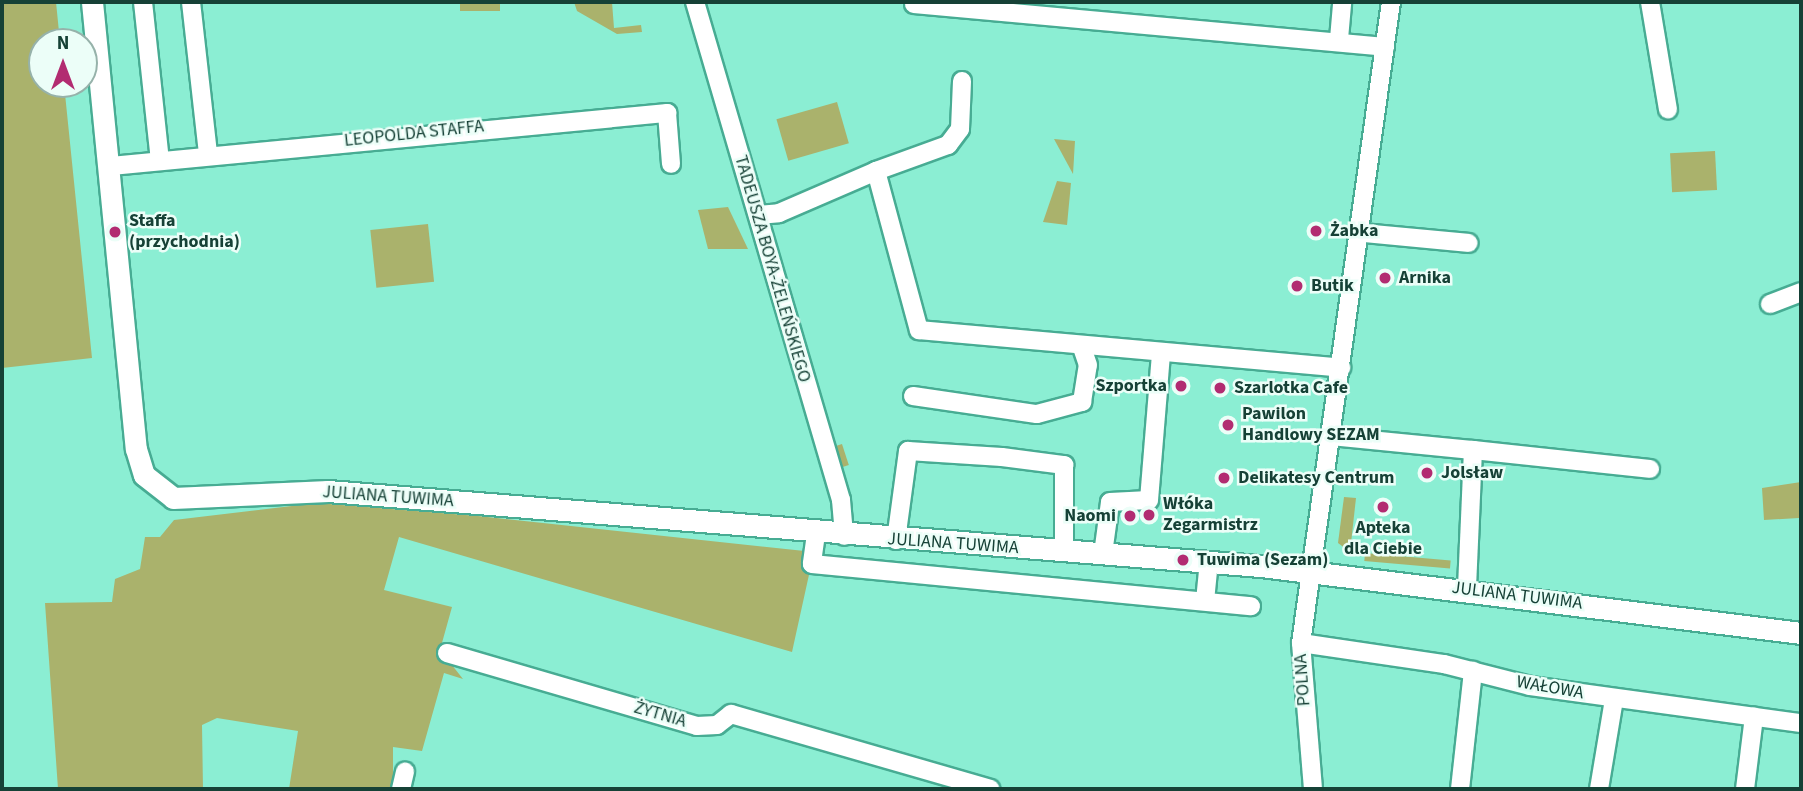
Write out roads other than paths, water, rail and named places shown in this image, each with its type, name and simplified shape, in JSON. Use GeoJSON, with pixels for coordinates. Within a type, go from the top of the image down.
{"type":"FeatureCollection","features":[{"type":"Feature","properties":{"kind":"street"},"geometry":{"type":"LineString","coordinates":[[92,2],[111,166]]}},
{"type":"Feature","properties":{"kind":"street"},"geometry":{"type":"LineString","coordinates":[[143,2],[160,160]]}},
{"type":"Feature","properties":{"kind":"street"},"geometry":{"type":"LineString","coordinates":[[191,2],[208,154]]}},
{"type":"Feature","properties":{"kind":"street","name":"TADEUSZA BOYA-ŻELEŃSKIEGO"},"geometry":{"type":"LineString","coordinates":[[695,2],[841,500],[844,536]]}},
{"type":"Feature","properties":{"kind":"street"},"geometry":{"type":"LineString","coordinates":[[1339,39],[1342,2]]}},
{"type":"Feature","properties":{"kind":"street","name":"POLNA"},"geometry":{"type":"LineString","coordinates":[[1313,789],[1301,643],[1330,436],[1363,233],[1391,2]]}},
{"type":"Feature","properties":{"kind":"street"},"geometry":{"type":"LineString","coordinates":[[1650,2],[1668,110]]}},
{"type":"Feature","properties":{"kind":"street"},"geometry":{"type":"LineString","coordinates":[[914,4],[1339,39],[1385,47]]}},
{"type":"Feature","properties":{"kind":"street"},"geometry":{"type":"LineString","coordinates":[[758,215],[779,213],[876,171],[948,145],[960,129],[962,81]]}},
{"type":"Feature","properties":{"kind":"street","name":"LEOPOLDA STAFFA"},"geometry":{"type":"LineString","coordinates":[[111,166],[208,154],[667,113],[671,164]]}},
{"type":"Feature","properties":{"kind":"street","name":"JULIANA TUWIMA"},"geometry":{"type":"LineString","coordinates":[[111,166],[136,443],[149,480],[184,500],[328,491],[816,534],[1209,561],[1312,571],[1801,633]]}},
{"type":"Feature","properties":{"kind":"street"},"geometry":{"type":"LineString","coordinates":[[876,171],[919,330],[1341,368]]}},
{"type":"Feature","properties":{"kind":"street"},"geometry":{"type":"LineString","coordinates":[[1363,233],[1469,243]]}},
{"type":"Feature","properties":{"kind":"street"},"geometry":{"type":"LineString","coordinates":[[1770,304],[1801,292]]}},
{"type":"Feature","properties":{"kind":"street"},"geometry":{"type":"LineString","coordinates":[[913,396],[1037,414],[1082,402],[1088,365],[1081,345]]}},
{"type":"Feature","properties":{"kind":"street"},"geometry":{"type":"LineString","coordinates":[[1103,554],[1110,502],[1149,500],[1161,353]]}},
{"type":"Feature","properties":{"kind":"street"},"geometry":{"type":"LineString","coordinates":[[1330,436],[1650,469]]}},
{"type":"Feature","properties":{"kind":"street"},"geometry":{"type":"LineString","coordinates":[[1467,590],[1474,450]]}},
{"type":"Feature","properties":{"kind":"street"},"geometry":{"type":"LineString","coordinates":[[896,540],[908,451],[1027,458],[1064,465],[1065,552]]}},
{"type":"Feature","properties":{"kind":"street"},"geometry":{"type":"LineString","coordinates":[[816,534],[813,564],[1251,606]]}},
{"type":"Feature","properties":{"kind":"street"},"geometry":{"type":"LineString","coordinates":[[1205,601],[1209,561]]}},
{"type":"Feature","properties":{"kind":"street","name":"WAŁOWA"},"geometry":{"type":"LineString","coordinates":[[1301,643],[1473,671],[1614,699],[1801,723]]}},
{"type":"Feature","properties":{"kind":"street","name":"ŻYTNIA"},"geometry":{"type":"LineString","coordinates":[[447,653],[697,726],[718,725],[731,714],[990,789]]}},
{"type":"Feature","properties":{"kind":"street"},"geometry":{"type":"LineString","coordinates":[[1460,789],[1473,671]]}},
{"type":"Feature","properties":{"kind":"street"},"geometry":{"type":"LineString","coordinates":[[1599,789],[1614,699]]}},
{"type":"Feature","properties":{"kind":"street"},"geometry":{"type":"LineString","coordinates":[[1745,789],[1754,717]]}},
{"type":"Feature","properties":{"kind":"street"},"geometry":{"type":"LineString","coordinates":[[401,789],[405,771]]}},
{"type":"Feature","properties":{"kind":"place","name":"Żabka"},"geometry":{"type":"Point","coordinates":[1316,231]}},
{"type":"Feature","properties":{"kind":"place","name":"Staffa (przychodnia)"},"geometry":{"type":"Point","coordinates":[115,232]}},
{"type":"Feature","properties":{"kind":"place","name":"Arnika"},"geometry":{"type":"Point","coordinates":[1385,278]}},
{"type":"Feature","properties":{"kind":"place","name":"Butik"},"geometry":{"type":"Point","coordinates":[1297,286]}},
{"type":"Feature","properties":{"kind":"place","name":"Szportka"},"geometry":{"type":"Point","coordinates":[1181,386]}},
{"type":"Feature","properties":{"kind":"place","name":"Szarlotka Cafe"},"geometry":{"type":"Point","coordinates":[1220,388]}},
{"type":"Feature","properties":{"kind":"place","name":"Pawilon Handlowy SEZAM"},"geometry":{"type":"Point","coordinates":[1228,425]}},
{"type":"Feature","properties":{"kind":"place","name":"Jolsław"},"geometry":{"type":"Point","coordinates":[1427,473]}},
{"type":"Feature","properties":{"kind":"place","name":"Delikatesy Centrum"},"geometry":{"type":"Point","coordinates":[1224,478]}},
{"type":"Feature","properties":{"kind":"place","name":"Apteka dla Ciebie"},"geometry":{"type":"Point","coordinates":[1383,507]}},
{"type":"Feature","properties":{"kind":"place","name":"Włóka Zegarmistrz"},"geometry":{"type":"Point","coordinates":[1149,515]}},
{"type":"Feature","properties":{"kind":"place","name":"Naomi"},"geometry":{"type":"Point","coordinates":[1130,516]}},
{"type":"Feature","properties":{"kind":"place","name":"Tuwima (Sezam)"},"geometry":{"type":"Point","coordinates":[1183,560]}}]}
